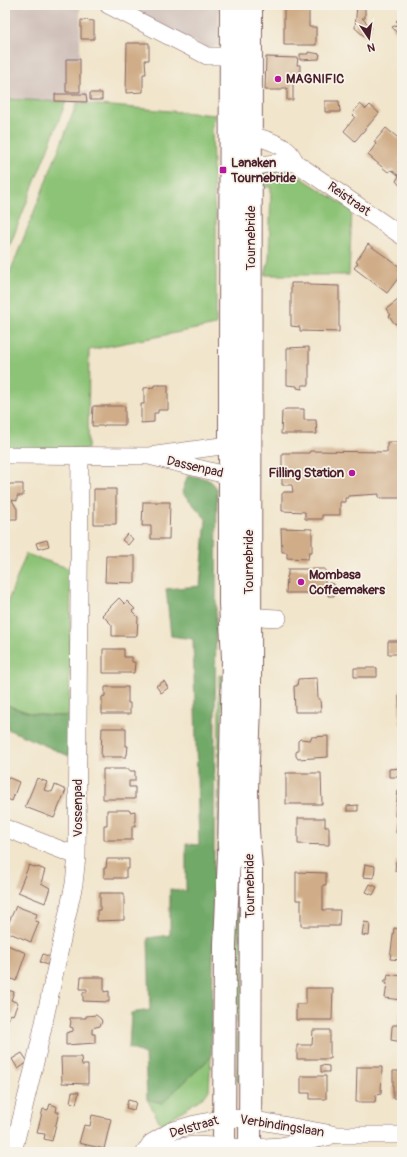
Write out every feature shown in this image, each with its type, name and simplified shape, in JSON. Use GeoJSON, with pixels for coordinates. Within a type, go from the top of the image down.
{"type":"FeatureCollection","features":[{"type":"Feature","properties":{"kind":"main road","name":"Tournebride"},"geometry":{"type":"LineString","coordinates":[[232,5],[230,476],[240,616],[250,705],[247,789],[251,868],[250,1150]]}},
{"type":"Feature","properties":{"kind":"main road","name":"Tournebride"},"geometry":{"type":"LineString","coordinates":[[224,1149],[225,944],[229,856],[233,658],[240,616],[250,465],[252,171],[251,5]]}},
{"type":"Feature","properties":{"kind":"street"},"geometry":{"type":"LineString","coordinates":[[108,5],[207,56],[231,56],[239,49],[242,5]]}},
{"type":"Feature","properties":{"kind":"street","name":"Reistraat"},"geometry":{"type":"LineString","coordinates":[[251,135],[265,139],[289,152],[296,163],[402,236]]}},
{"type":"Feature","properties":{"kind":"street"},"geometry":{"type":"LineString","coordinates":[[252,171],[260,165],[283,162],[296,163]]}},
{"type":"Feature","properties":{"kind":"street","name":"Dassenpad"},"geometry":{"type":"LineString","coordinates":[[5,455],[149,456],[221,446],[230,448],[250,465],[230,476],[149,456]]}},
{"type":"Feature","properties":{"kind":"street","name":"Vossenpad"},"geometry":{"type":"LineString","coordinates":[[13,1152],[38,1050],[74,884],[77,856],[80,456]]}},
{"type":"Feature","properties":{"kind":"street"},"geometry":{"type":"LineString","coordinates":[[240,616],[278,618]]}},
{"type":"Feature","properties":{"kind":"street"},"geometry":{"type":"LineString","coordinates":[[6,833],[77,856]]}},
{"type":"Feature","properties":{"kind":"street","name":"Verbindingslaan"},"geometry":{"type":"LineString","coordinates":[[225,1118],[250,1119],[338,1135],[402,1135]]}},
{"type":"Feature","properties":{"kind":"street","name":"Delstraat"},"geometry":{"type":"LineString","coordinates":[[145,1152],[152,1143],[171,1131],[194,1124],[225,1118]]}},
{"type":"Feature","properties":{"kind":"street","name":"Verbindingslaan"},"geometry":{"type":"LineString","coordinates":[[224,1149],[250,1150],[338,1135]]}},
{"type":"Feature","properties":{"kind":"street","name":"Delstraat"},"geometry":{"type":"LineString","coordinates":[[152,1152],[188,1145],[215,1145],[224,1149]]}},
{"type":"Feature","properties":{"kind":"shaded area"},"geometry":{"type":"Polygon","coordinates":[[[5,5],[80,5],[80,91],[88,91],[88,104],[5,99],[5,5]]]}},
{"type":"Feature","properties":{"kind":"shaded area"},"geometry":{"type":"Polygon","coordinates":[[[121,5],[219,5],[218,45],[208,49],[121,5]]]}},
{"type":"Feature","properties":{"kind":"green space"},"geometry":{"type":"Polygon","coordinates":[[[5,99],[66,102],[5,258],[5,99]]]}},
{"type":"Feature","properties":{"kind":"green space"},"geometry":{"type":"Polygon","coordinates":[[[77,103],[216,115],[212,127],[214,205],[216,215],[216,325],[89,350],[88,449],[5,450],[5,285],[77,103]]]}},
{"type":"Feature","properties":{"kind":"green space"},"geometry":{"type":"Polygon","coordinates":[[[286,168],[352,210],[349,275],[265,275],[269,259],[271,187],[262,187],[264,172],[286,168]]]}},
{"type":"Feature","properties":{"kind":"green space"},"geometry":{"type":"Polygon","coordinates":[[[188,475],[209,480],[217,490],[211,1057],[162,1103],[147,1099],[145,1054],[129,1048],[131,1013],[150,1010],[148,938],[170,935],[170,889],[186,891],[186,844],[199,845],[193,639],[171,636],[166,589],[200,586],[206,519],[182,492],[188,475]]]}},
{"type":"Feature","properties":{"kind":"green space"},"geometry":{"type":"Polygon","coordinates":[[[26,554],[71,569],[69,716],[37,714],[22,711],[5,704],[5,609],[26,554]]]}},
{"type":"Feature","properties":{"kind":"green space"},"geometry":{"type":"Polygon","coordinates":[[[219,675],[223,676],[218,891],[219,675]]]}},
{"type":"Feature","properties":{"kind":"green space"},"geometry":{"type":"Polygon","coordinates":[[[5,704],[22,711],[37,714],[69,716],[69,756],[5,728],[5,704]]]}},
{"type":"Feature","properties":{"kind":"green space"},"geometry":{"type":"Polygon","coordinates":[[[236,856],[244,857],[244,1082],[237,1081],[237,975],[231,934],[236,856]]]}},
{"type":"Feature","properties":{"kind":"green space"},"geometry":{"type":"Polygon","coordinates":[[[211,1057],[209,1090],[205,1096],[161,1125],[147,1099],[162,1103],[211,1057]]]}},
{"type":"Feature","properties":{"kind":"building"},"geometry":{"type":"Polygon","coordinates":[[[357,5],[365,5],[365,18],[362,18],[372,28],[364,36],[355,28],[357,5]]]}},
{"type":"Feature","properties":{"kind":"building"},"geometry":{"type":"Polygon","coordinates":[[[284,9],[309,10],[309,27],[316,27],[316,45],[284,45],[284,9]]]}},
{"type":"Feature","properties":{"kind":"building"},"geometry":{"type":"Polygon","coordinates":[[[402,16],[402,31],[398,34],[392,27],[399,24],[396,21],[402,16]]]}},
{"type":"Feature","properties":{"kind":"building"},"geometry":{"type":"Polygon","coordinates":[[[81,20],[94,21],[94,39],[81,39],[81,20]]]}},
{"type":"Feature","properties":{"kind":"building"},"geometry":{"type":"Polygon","coordinates":[[[127,43],[149,43],[149,60],[145,60],[146,74],[143,74],[143,92],[126,93],[127,43]]]}},
{"type":"Feature","properties":{"kind":"building"},"geometry":{"type":"Polygon","coordinates":[[[308,52],[320,54],[319,59],[300,60],[300,54],[308,54],[308,52]]]}},
{"type":"Feature","properties":{"kind":"building","name":"MAGNIFIC"},"geometry":{"type":"Polygon","coordinates":[[[266,57],[298,58],[297,65],[300,65],[300,74],[290,74],[290,79],[293,79],[293,100],[287,100],[287,88],[282,88],[282,90],[265,90],[266,57]]]}},
{"type":"Feature","properties":{"kind":"building"},"geometry":{"type":"Polygon","coordinates":[[[66,59],[80,59],[80,92],[66,92],[66,59]]]}},
{"type":"Feature","properties":{"kind":"building"},"geometry":{"type":"Polygon","coordinates":[[[90,93],[102,93],[102,100],[90,100],[90,93]]]}},
{"type":"Feature","properties":{"kind":"building"},"geometry":{"type":"Polygon","coordinates":[[[55,94],[86,94],[87,102],[55,101],[55,94]]]}},
{"type":"Feature","properties":{"kind":"building"},"geometry":{"type":"Polygon","coordinates":[[[325,101],[339,101],[340,112],[325,112],[325,101]]]}},
{"type":"Feature","properties":{"kind":"building"},"geometry":{"type":"Polygon","coordinates":[[[360,104],[366,109],[370,105],[379,113],[355,141],[344,131],[355,117],[352,114],[360,104]]]}},
{"type":"Feature","properties":{"kind":"building"},"geometry":{"type":"Polygon","coordinates":[[[386,128],[402,141],[402,157],[399,160],[402,162],[402,188],[396,181],[399,176],[392,170],[388,172],[368,155],[376,144],[374,142],[386,128]]]}},
{"type":"Feature","properties":{"kind":"building"},"geometry":{"type":"Polygon","coordinates":[[[368,244],[400,267],[398,270],[402,273],[387,293],[354,268],[358,263],[356,262],[368,244]]]}},
{"type":"Feature","properties":{"kind":"building"},"geometry":{"type":"Polygon","coordinates":[[[291,283],[339,286],[339,332],[300,331],[300,327],[291,326],[291,283]]]}},
{"type":"Feature","properties":{"kind":"building"},"geometry":{"type":"Polygon","coordinates":[[[402,297],[402,330],[397,323],[395,324],[389,316],[391,315],[386,309],[402,297]]]}},
{"type":"Feature","properties":{"kind":"building"},"geometry":{"type":"Polygon","coordinates":[[[309,347],[309,385],[302,385],[302,389],[297,388],[297,386],[287,385],[287,348],[309,347]]]}},
{"type":"Feature","properties":{"kind":"building"},"geometry":{"type":"Polygon","coordinates":[[[154,385],[168,385],[168,410],[158,410],[158,413],[154,413],[154,422],[141,423],[141,404],[144,404],[144,388],[154,387],[154,385]]]}},
{"type":"Feature","properties":{"kind":"building"},"geometry":{"type":"Polygon","coordinates":[[[93,406],[125,406],[125,425],[92,426],[93,406]]]}},
{"type":"Feature","properties":{"kind":"building"},"geometry":{"type":"Polygon","coordinates":[[[286,409],[304,409],[304,420],[316,420],[317,434],[281,434],[282,411],[286,409]]]}},
{"type":"Feature","properties":{"kind":"building"},"geometry":{"type":"Polygon","coordinates":[[[387,442],[397,442],[398,452],[402,452],[402,498],[379,498],[379,494],[348,496],[348,498],[345,498],[345,502],[340,502],[340,515],[322,515],[322,519],[305,519],[305,512],[282,511],[282,494],[284,492],[293,492],[292,485],[282,485],[282,453],[309,453],[310,451],[387,452],[387,442]]]}},
{"type":"Feature","properties":{"kind":"building"},"geometry":{"type":"Polygon","coordinates":[[[11,484],[23,484],[23,496],[17,496],[17,501],[12,500],[17,509],[17,519],[5,518],[5,486],[11,484]]]}},
{"type":"Feature","properties":{"kind":"building"},"geometry":{"type":"Polygon","coordinates":[[[94,489],[116,489],[116,524],[94,524],[94,489]]]}},
{"type":"Feature","properties":{"kind":"building"},"geometry":{"type":"Polygon","coordinates":[[[143,502],[170,502],[169,539],[151,539],[151,526],[142,526],[143,502]]]}},
{"type":"Feature","properties":{"kind":"building"},"geometry":{"type":"Polygon","coordinates":[[[281,528],[312,529],[312,552],[309,552],[308,559],[287,558],[287,552],[282,552],[281,528]]]}},
{"type":"Feature","properties":{"kind":"building"},"geometry":{"type":"Polygon","coordinates":[[[127,534],[133,539],[128,545],[122,540],[127,534]]]}},
{"type":"Feature","properties":{"kind":"building"},"geometry":{"type":"Polygon","coordinates":[[[47,540],[49,546],[38,549],[36,543],[47,540]]]}},
{"type":"Feature","properties":{"kind":"building"},"geometry":{"type":"Polygon","coordinates":[[[106,556],[135,556],[135,583],[105,582],[106,556]]]}},
{"type":"Feature","properties":{"kind":"building"},"geometry":{"type":"Polygon","coordinates":[[[288,569],[325,569],[325,593],[286,593],[288,569]]]}},
{"type":"Feature","properties":{"kind":"building"},"geometry":{"type":"Polygon","coordinates":[[[329,583],[334,584],[334,596],[328,596],[329,583]]]}},
{"type":"Feature","properties":{"kind":"building"},"geometry":{"type":"Polygon","coordinates":[[[119,598],[125,604],[127,601],[135,609],[132,611],[138,617],[137,636],[112,636],[112,625],[102,615],[119,598]]]}},
{"type":"Feature","properties":{"kind":"building"},"geometry":{"type":"Polygon","coordinates":[[[388,641],[402,641],[402,654],[388,654],[388,641]]]}},
{"type":"Feature","properties":{"kind":"building"},"geometry":{"type":"Polygon","coordinates":[[[103,649],[124,649],[124,657],[132,657],[132,662],[135,662],[134,673],[103,673],[103,649]]]}},
{"type":"Feature","properties":{"kind":"building"},"geometry":{"type":"Polygon","coordinates":[[[354,668],[377,668],[377,677],[354,677],[354,668]]]}},
{"type":"Feature","properties":{"kind":"building"},"geometry":{"type":"Polygon","coordinates":[[[317,678],[318,699],[320,699],[321,712],[295,712],[294,686],[297,686],[298,679],[317,678]]]}},
{"type":"Feature","properties":{"kind":"building"},"geometry":{"type":"Polygon","coordinates":[[[164,681],[168,688],[161,693],[156,686],[164,681]]]}},
{"type":"Feature","properties":{"kind":"building"},"geometry":{"type":"Polygon","coordinates":[[[105,687],[128,687],[130,714],[102,714],[102,697],[105,696],[105,687]]]}},
{"type":"Feature","properties":{"kind":"building"},"geometry":{"type":"Polygon","coordinates":[[[399,692],[402,692],[402,724],[400,724],[399,692]]]}},
{"type":"Feature","properties":{"kind":"building"},"geometry":{"type":"Polygon","coordinates":[[[102,728],[126,728],[126,746],[128,746],[126,757],[101,757],[102,728]]]}},
{"type":"Feature","properties":{"kind":"building"},"geometry":{"type":"Polygon","coordinates":[[[328,736],[328,757],[298,759],[296,752],[298,751],[298,741],[300,739],[311,740],[311,737],[328,736]]]}},
{"type":"Feature","properties":{"kind":"building"},"geometry":{"type":"Polygon","coordinates":[[[402,768],[402,777],[389,777],[389,769],[402,768]]]}},
{"type":"Feature","properties":{"kind":"building"},"geometry":{"type":"Polygon","coordinates":[[[103,769],[129,769],[129,771],[135,771],[135,781],[129,781],[129,787],[135,787],[135,799],[103,799],[103,769]]]}},
{"type":"Feature","properties":{"kind":"building"},"geometry":{"type":"Polygon","coordinates":[[[286,773],[321,773],[322,804],[286,804],[286,773]]]}},
{"type":"Feature","properties":{"kind":"building"},"geometry":{"type":"Polygon","coordinates":[[[5,776],[19,782],[12,801],[5,798],[5,776]]]}},
{"type":"Feature","properties":{"kind":"building"},"geometry":{"type":"Polygon","coordinates":[[[37,778],[47,782],[44,790],[52,792],[55,785],[66,790],[54,818],[25,807],[37,778]]]}},
{"type":"Feature","properties":{"kind":"building"},"geometry":{"type":"Polygon","coordinates":[[[398,791],[402,791],[402,834],[396,833],[398,817],[395,816],[398,791]]]}},
{"type":"Feature","properties":{"kind":"building"},"geometry":{"type":"Polygon","coordinates":[[[358,805],[358,811],[347,811],[347,806],[358,805]]]}},
{"type":"Feature","properties":{"kind":"building"},"geometry":{"type":"Polygon","coordinates":[[[107,810],[135,811],[135,826],[132,826],[132,840],[104,840],[104,825],[107,825],[107,810]]]}},
{"type":"Feature","properties":{"kind":"building"},"geometry":{"type":"Polygon","coordinates":[[[298,818],[325,818],[325,827],[329,827],[329,845],[298,844],[298,818]]]}},
{"type":"Feature","properties":{"kind":"building"},"geometry":{"type":"Polygon","coordinates":[[[107,859],[129,859],[129,869],[126,869],[126,878],[104,878],[104,868],[106,868],[107,859]]]}},
{"type":"Feature","properties":{"kind":"building"},"geometry":{"type":"Polygon","coordinates":[[[396,861],[402,862],[402,872],[395,871],[396,861]]]}},
{"type":"Feature","properties":{"kind":"building"},"geometry":{"type":"Polygon","coordinates":[[[365,864],[375,866],[374,878],[363,877],[365,864]]]}},
{"type":"Feature","properties":{"kind":"building"},"geometry":{"type":"Polygon","coordinates":[[[29,865],[45,870],[41,883],[50,888],[45,903],[18,892],[29,865]]]}},
{"type":"Feature","properties":{"kind":"building"},"geometry":{"type":"Polygon","coordinates":[[[296,872],[326,873],[326,885],[323,885],[323,910],[340,910],[339,926],[301,926],[301,900],[296,900],[296,872]]]}},
{"type":"Feature","properties":{"kind":"building"},"geometry":{"type":"Polygon","coordinates":[[[370,884],[377,887],[373,895],[366,892],[370,884]]]}},
{"type":"Feature","properties":{"kind":"building"},"geometry":{"type":"Polygon","coordinates":[[[100,893],[124,893],[124,920],[97,921],[97,910],[100,910],[100,893]]]}},
{"type":"Feature","properties":{"kind":"building"},"geometry":{"type":"Polygon","coordinates":[[[16,906],[37,914],[35,921],[39,922],[31,942],[5,931],[6,923],[8,924],[16,906]]]}},
{"type":"Feature","properties":{"kind":"building"},"geometry":{"type":"Polygon","coordinates":[[[364,922],[370,923],[369,936],[362,935],[364,922]]]}},
{"type":"Feature","properties":{"kind":"building"},"geometry":{"type":"Polygon","coordinates":[[[394,928],[402,929],[402,960],[390,959],[394,928]]]}},
{"type":"Feature","properties":{"kind":"building"},"geometry":{"type":"Polygon","coordinates":[[[5,944],[26,953],[16,981],[5,976],[5,944]]]}},
{"type":"Feature","properties":{"kind":"building"},"geometry":{"type":"Polygon","coordinates":[[[43,954],[50,957],[47,965],[40,962],[43,954]]]}},
{"type":"Feature","properties":{"kind":"building"},"geometry":{"type":"Polygon","coordinates":[[[388,974],[402,976],[402,1000],[385,998],[387,983],[384,983],[385,980],[387,980],[388,974]]]}},
{"type":"Feature","properties":{"kind":"building"},"geometry":{"type":"Polygon","coordinates":[[[81,977],[104,977],[104,992],[109,991],[109,1002],[83,1001],[83,992],[87,992],[87,989],[80,989],[81,977]]]}},
{"type":"Feature","properties":{"kind":"building"},"geometry":{"type":"Polygon","coordinates":[[[306,988],[333,988],[332,1020],[296,1020],[296,1004],[306,1004],[306,988]]]}},
{"type":"Feature","properties":{"kind":"building"},"geometry":{"type":"Polygon","coordinates":[[[5,989],[14,992],[11,1000],[18,1003],[13,1015],[11,1014],[8,1020],[5,1019],[5,989]]]}},
{"type":"Feature","properties":{"kind":"building"},"geometry":{"type":"Polygon","coordinates":[[[400,1011],[402,1012],[402,1042],[391,1040],[392,1027],[393,1025],[398,1025],[400,1011]]]}},
{"type":"Feature","properties":{"kind":"building"},"geometry":{"type":"Polygon","coordinates":[[[96,1015],[102,1022],[100,1026],[92,1028],[92,1034],[95,1034],[95,1043],[66,1045],[66,1033],[73,1031],[73,1028],[70,1027],[70,1018],[86,1018],[86,1016],[96,1015]]]}},
{"type":"Feature","properties":{"kind":"building"},"geometry":{"type":"Polygon","coordinates":[[[313,1030],[330,1030],[330,1059],[297,1059],[297,1045],[312,1045],[313,1030]]]}},
{"type":"Feature","properties":{"kind":"building"},"geometry":{"type":"Polygon","coordinates":[[[22,1053],[28,1062],[18,1069],[12,1059],[22,1053]]]}},
{"type":"Feature","properties":{"kind":"building"},"geometry":{"type":"Polygon","coordinates":[[[61,1057],[81,1057],[82,1065],[88,1065],[88,1084],[62,1083],[61,1057]]]}},
{"type":"Feature","properties":{"kind":"building"},"geometry":{"type":"Polygon","coordinates":[[[321,1065],[329,1066],[329,1072],[321,1072],[321,1065]]]}},
{"type":"Feature","properties":{"kind":"building"},"geometry":{"type":"Polygon","coordinates":[[[357,1067],[382,1067],[381,1094],[376,1095],[375,1102],[356,1102],[357,1067]]]}},
{"type":"Feature","properties":{"kind":"building"},"geometry":{"type":"Polygon","coordinates":[[[393,1071],[402,1071],[402,1098],[393,1098],[393,1071]]]}},
{"type":"Feature","properties":{"kind":"building"},"geometry":{"type":"Polygon","coordinates":[[[301,1076],[326,1076],[326,1099],[310,1099],[310,1093],[301,1093],[301,1076]]]}},
{"type":"Feature","properties":{"kind":"building"},"geometry":{"type":"Polygon","coordinates":[[[72,1092],[79,1092],[76,1104],[70,1102],[72,1092]]]}},
{"type":"Feature","properties":{"kind":"building"},"geometry":{"type":"Polygon","coordinates":[[[128,1100],[136,1102],[134,1110],[126,1108],[128,1100]]]}},
{"type":"Feature","properties":{"kind":"building"},"geometry":{"type":"Polygon","coordinates":[[[50,1104],[56,1106],[56,1112],[59,1112],[52,1141],[44,1139],[45,1134],[37,1133],[43,1109],[48,1110],[50,1104]]]}},
{"type":"Feature","properties":{"kind":"building"},"geometry":{"type":"Polygon","coordinates":[[[92,1115],[111,1119],[104,1149],[79,1143],[84,1125],[90,1126],[92,1115]]]}},
{"type":"Feature","properties":{"kind":"place","name":"MAGNIFIC"},"geometry":{"type":"Point","coordinates":[278,79]}},
{"type":"Feature","properties":{"kind":"place","name":"Lanaken Tournebride"},"geometry":{"type":"Point","coordinates":[223,170]}},
{"type":"Feature","properties":{"kind":"place","name":"Filling Station"},"geometry":{"type":"Point","coordinates":[352,473]}},
{"type":"Feature","properties":{"kind":"place","name":"Mombasa Coffeemakers"},"geometry":{"type":"Point","coordinates":[301,582]}}]}
